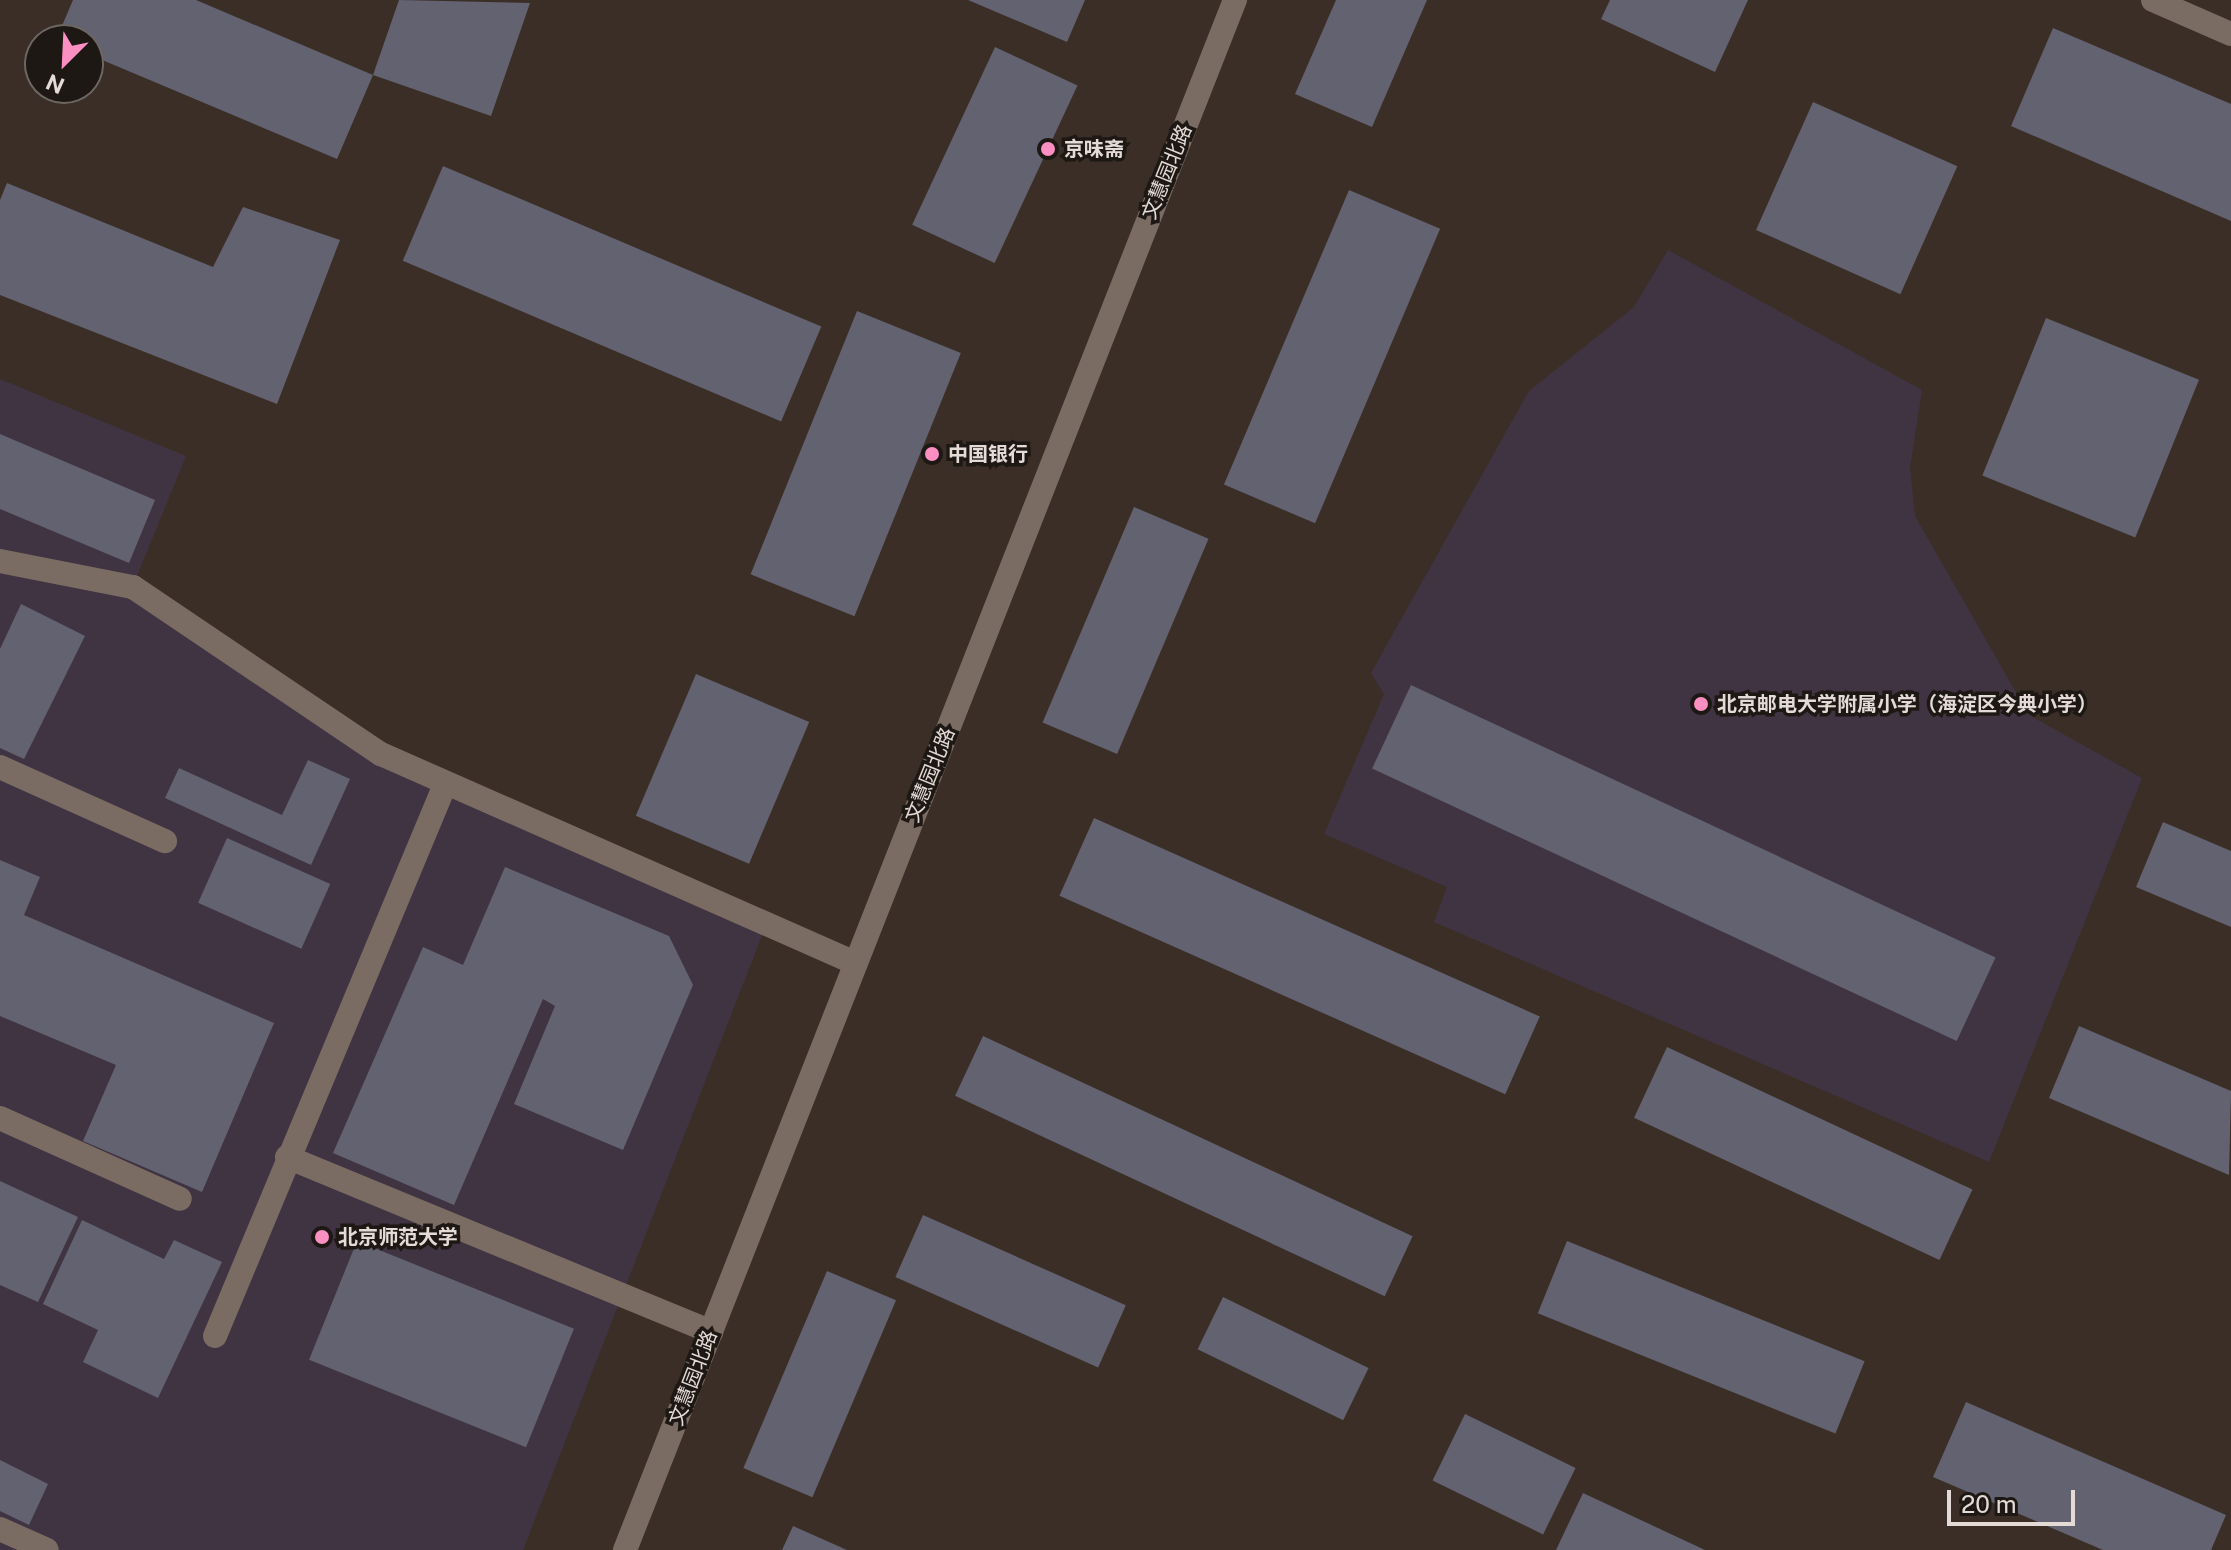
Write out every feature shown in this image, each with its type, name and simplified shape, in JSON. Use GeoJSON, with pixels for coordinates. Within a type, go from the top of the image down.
{"type":"FeatureCollection","features":[{"type":"Feature","properties":{"kind":"street","name":"文慧园北路"},"geometry":{"type":"LineString","coordinates":[[625,1550],[1235,0]]}},
{"type":"Feature","properties":{"kind":"street"},"geometry":{"type":"LineString","coordinates":[[2153,0],[2231,34]]}},
{"type":"Feature","properties":{"kind":"street"},"geometry":{"type":"LineString","coordinates":[[0,561],[133,587],[381,754],[444,787],[855,963]]}},
{"type":"Feature","properties":{"kind":"street"},"geometry":{"type":"LineString","coordinates":[[0,767],[165,841]]}},
{"type":"Feature","properties":{"kind":"street"},"geometry":{"type":"LineString","coordinates":[[215,1336],[287,1157],[444,787]]}},
{"type":"Feature","properties":{"kind":"street"},"geometry":{"type":"LineString","coordinates":[[0,1118],[180,1199]]}},
{"type":"Feature","properties":{"kind":"street"},"geometry":{"type":"LineString","coordinates":[[287,1157],[711,1332]]}},
{"type":"Feature","properties":{"kind":"street"},"geometry":{"type":"LineString","coordinates":[[0,1529],[47,1550]]}},
{"type":"Feature","properties":{"kind":"shaded area","name":"北京邮电大学附属小学（海淀区今典小学）"},"geometry":{"type":"Polygon","coordinates":[[[1668,250],[1922,390],[1910,468],[1915,516],[2029,715],[2142,778],[1989,1162],[1434,922],[1447,887],[1324,834],[1384,694],[1371,673],[1529,391],[1634,307],[1668,250]]]}},
{"type":"Feature","properties":{"kind":"shaded area","name":"北京师范大学"},"geometry":{"type":"Polygon","coordinates":[[[0,379],[186,456],[133,586],[444,787],[766,925],[523,1550],[0,1550],[0,379]]]}},
{"type":"Feature","properties":{"kind":"building"},"geometry":{"type":"Polygon","coordinates":[[[73,0],[196,0],[373,75],[337,159],[104,61],[104,24],[63,24],[73,0]]]}},
{"type":"Feature","properties":{"kind":"building"},"geometry":{"type":"Polygon","coordinates":[[[399,0],[530,3],[491,116],[373,75],[399,0]]]}},
{"type":"Feature","properties":{"kind":"building"},"geometry":{"type":"Polygon","coordinates":[[[968,0],[1085,0],[1067,42],[968,0]]]}},
{"type":"Feature","properties":{"kind":"building"},"geometry":{"type":"Polygon","coordinates":[[[1336,0],[1427,0],[1372,127],[1295,94],[1336,0]]]}},
{"type":"Feature","properties":{"kind":"building"},"geometry":{"type":"Polygon","coordinates":[[[1610,0],[1748,0],[1715,72],[1601,19],[1610,0]]]}},
{"type":"Feature","properties":{"kind":"building"},"geometry":{"type":"Polygon","coordinates":[[[2053,28],[2231,104],[2231,221],[2011,126],[2053,28]]]}},
{"type":"Feature","properties":{"kind":"building"},"geometry":{"type":"Polygon","coordinates":[[[995,47],[1077,85],[995,263],[912,225],[995,47]]]}},
{"type":"Feature","properties":{"kind":"building"},"geometry":{"type":"Polygon","coordinates":[[[1813,102],[1957,166],[1900,294],[1756,230],[1813,102]]]}},
{"type":"Feature","properties":{"kind":"building"},"geometry":{"type":"Polygon","coordinates":[[[443,166],[821,327],[781,421],[403,261],[443,166]]]}},
{"type":"Feature","properties":{"kind":"building"},"geometry":{"type":"Polygon","coordinates":[[[7,183],[213,267],[243,207],[340,240],[277,404],[0,295],[0,200],[7,183]]]}},
{"type":"Feature","properties":{"kind":"building"},"geometry":{"type":"Polygon","coordinates":[[[1349,190],[1440,229],[1315,523],[1224,485],[1349,190]]]}},
{"type":"Feature","properties":{"kind":"building"},"geometry":{"type":"Polygon","coordinates":[[[857,311],[961,353],[854,616],[751,574],[857,311]]]}},
{"type":"Feature","properties":{"kind":"building"},"geometry":{"type":"Polygon","coordinates":[[[2046,318],[2199,380],[2135,537],[1982,476],[2046,318]]]}},
{"type":"Feature","properties":{"kind":"building"},"geometry":{"type":"Polygon","coordinates":[[[0,434],[155,500],[129,563],[0,509],[0,434]]]}},
{"type":"Feature","properties":{"kind":"building"},"geometry":{"type":"Polygon","coordinates":[[[1134,507],[1209,539],[1117,754],[1043,722],[1134,507]]]}},
{"type":"Feature","properties":{"kind":"building"},"geometry":{"type":"Polygon","coordinates":[[[21,604],[85,636],[24,759],[0,748],[0,649],[21,604]]]}},
{"type":"Feature","properties":{"kind":"building"},"geometry":{"type":"Polygon","coordinates":[[[696,674],[809,722],[749,864],[636,816],[696,674]]]}},
{"type":"Feature","properties":{"kind":"building"},"geometry":{"type":"Polygon","coordinates":[[[1411,685],[1996,958],[1957,1041],[1372,768],[1411,685]]]}},
{"type":"Feature","properties":{"kind":"building"},"geometry":{"type":"Polygon","coordinates":[[[308,760],[350,779],[311,865],[165,798],[179,768],[282,815],[308,760]]]}},
{"type":"Feature","properties":{"kind":"building"},"geometry":{"type":"Polygon","coordinates":[[[1094,818],[1540,1016],[1505,1094],[1059,896],[1094,818]]]}},
{"type":"Feature","properties":{"kind":"building"},"geometry":{"type":"Polygon","coordinates":[[[2163,822],[2231,851],[2231,927],[2136,887],[2163,822]]]}},
{"type":"Feature","properties":{"kind":"building"},"geometry":{"type":"Polygon","coordinates":[[[227,838],[330,884],[301,949],[198,903],[227,838]]]}},
{"type":"Feature","properties":{"kind":"building"},"geometry":{"type":"Polygon","coordinates":[[[0,860],[40,877],[24,915],[274,1023],[202,1192],[83,1141],[116,1065],[0,1016],[0,860]]]}},
{"type":"Feature","properties":{"kind":"building"},"geometry":{"type":"Polygon","coordinates":[[[505,867],[669,936],[693,985],[623,1150],[514,1104],[555,1006],[543,999],[454,1205],[333,1153],[423,947],[463,965],[505,867]]]}},
{"type":"Feature","properties":{"kind":"building"},"geometry":{"type":"Polygon","coordinates":[[[2079,1026],[2231,1091],[2229,1175],[2049,1098],[2079,1026]]]}},
{"type":"Feature","properties":{"kind":"building"},"geometry":{"type":"Polygon","coordinates":[[[983,1036],[1413,1236],[1385,1296],[955,1096],[983,1036]]]}},
{"type":"Feature","properties":{"kind":"building"},"geometry":{"type":"Polygon","coordinates":[[[1667,1047],[1972,1189],[1939,1260],[1634,1118],[1667,1047]]]}},
{"type":"Feature","properties":{"kind":"building"},"geometry":{"type":"Polygon","coordinates":[[[0,1181],[78,1217],[38,1302],[0,1285],[0,1181]]]}},
{"type":"Feature","properties":{"kind":"building"},"geometry":{"type":"Polygon","coordinates":[[[923,1215],[1126,1305],[1098,1367],[895,1277],[923,1215]]]}},
{"type":"Feature","properties":{"kind":"building"},"geometry":{"type":"Polygon","coordinates":[[[82,1220],[164,1259],[174,1240],[222,1262],[158,1398],[83,1362],[98,1330],[43,1304],[82,1220]]]}},
{"type":"Feature","properties":{"kind":"building"},"geometry":{"type":"Polygon","coordinates":[[[357,1241],[574,1329],[526,1447],[309,1360],[357,1241]]]}},
{"type":"Feature","properties":{"kind":"building"},"geometry":{"type":"Polygon","coordinates":[[[1567,1241],[1865,1361],[1835,1434],[1538,1313],[1567,1241]]]}},
{"type":"Feature","properties":{"kind":"building"},"geometry":{"type":"Polygon","coordinates":[[[827,1271],[896,1300],[812,1497],[743,1468],[827,1271]]]}},
{"type":"Feature","properties":{"kind":"building"},"geometry":{"type":"Polygon","coordinates":[[[1223,1297],[1369,1368],[1343,1420],[1198,1349],[1223,1297]]]}},
{"type":"Feature","properties":{"kind":"building"},"geometry":{"type":"Polygon","coordinates":[[[1966,1402],[2226,1515],[2211,1550],[2103,1550],[1933,1477],[1966,1402]]]}},
{"type":"Feature","properties":{"kind":"building"},"geometry":{"type":"Polygon","coordinates":[[[1465,1414],[1576,1468],[1543,1534],[1433,1481],[1465,1414]]]}},
{"type":"Feature","properties":{"kind":"building"},"geometry":{"type":"Polygon","coordinates":[[[0,1460],[48,1484],[29,1525],[0,1511],[0,1460]]]}},
{"type":"Feature","properties":{"kind":"building"},"geometry":{"type":"Polygon","coordinates":[[[1583,1493],[1705,1550],[1556,1550],[1583,1493]]]}},
{"type":"Feature","properties":{"kind":"building"},"geometry":{"type":"Polygon","coordinates":[[[793,1526],[847,1550],[782,1550],[793,1526]]]}},
{"type":"Feature","properties":{"kind":"place","name":"京味斋"},"geometry":{"type":"Point","coordinates":[1048,149]}},
{"type":"Feature","properties":{"kind":"place","name":"中国银行"},"geometry":{"type":"Point","coordinates":[932,454]}},
{"type":"Feature","properties":{"kind":"place","name":"北京邮电大学附属小学（海淀区今典小学）"},"geometry":{"type":"Point","coordinates":[1701,704]}},
{"type":"Feature","properties":{"kind":"place","name":"北京师范大学"},"geometry":{"type":"Point","coordinates":[322,1237]}}]}
